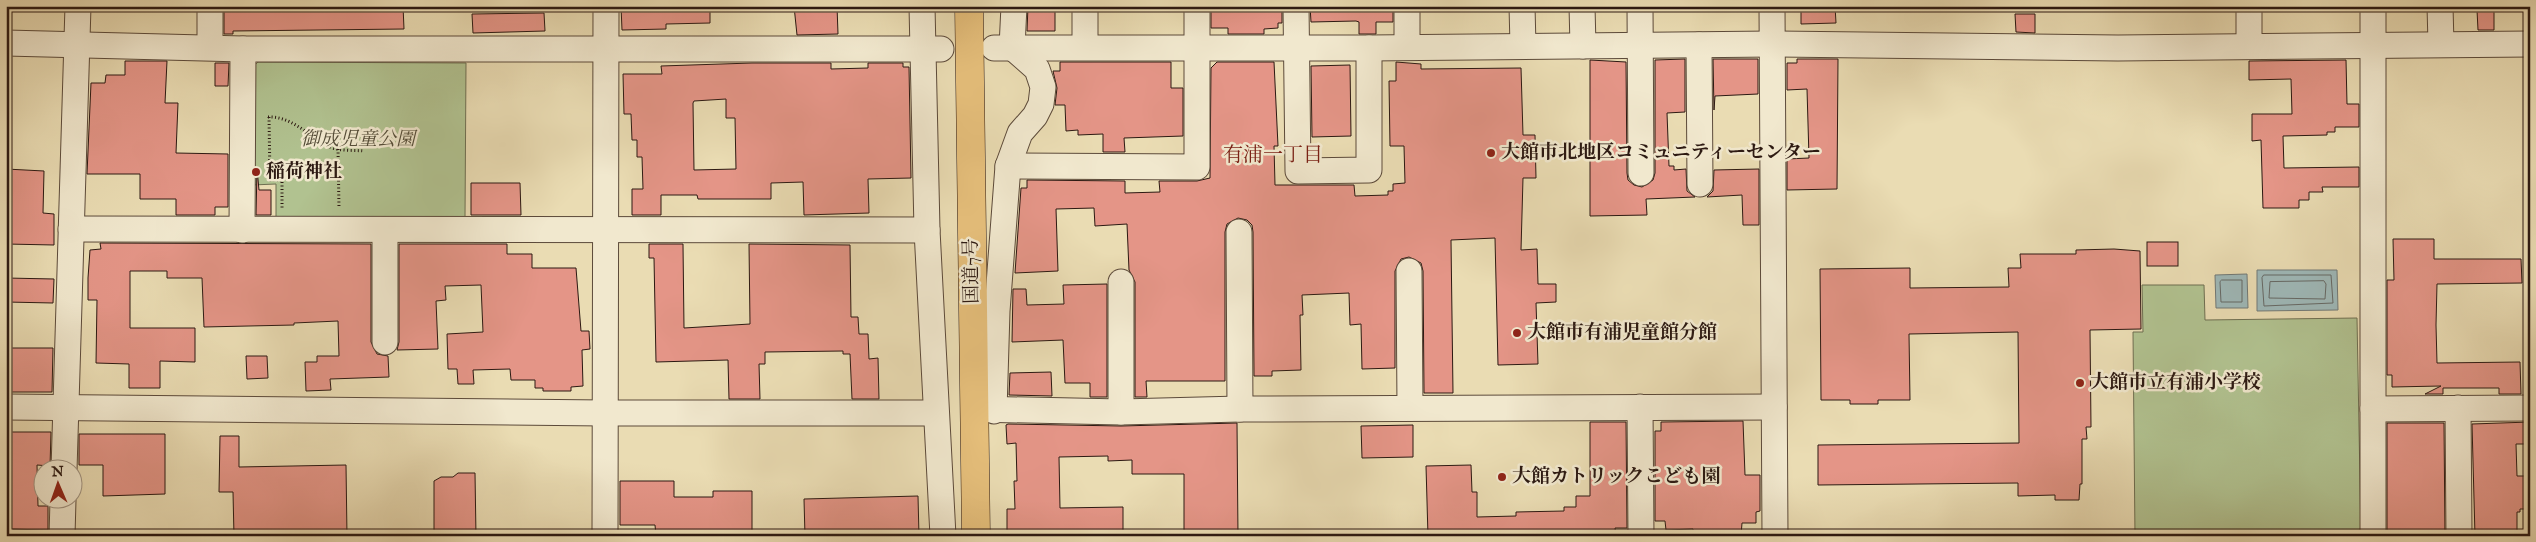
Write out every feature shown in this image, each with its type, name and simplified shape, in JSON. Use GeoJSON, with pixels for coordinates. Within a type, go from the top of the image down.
{"type":"FeatureCollection","features":[{"type":"Feature","properties":{"kind":"highway","name":"国道7号"},"geometry":{"type":"LineString","coordinates":[[969,6],[984,410],[976,536]]}},
{"type":"Feature","properties":{"kind":"street"},"geometry":{"type":"LineString","coordinates":[[64,460],[78,6]]}},
{"type":"Feature","properties":{"kind":"street"},"geometry":{"type":"LineString","coordinates":[[210,6],[210,47]]}},
{"type":"Feature","properties":{"kind":"street"},"geometry":{"type":"LineString","coordinates":[[605,536],[606,6]]}},
{"type":"Feature","properties":{"kind":"street"},"geometry":{"type":"LineString","coordinates":[[922,6],[932,48],[927,230],[935,413],[943,536]]}},
{"type":"Feature","properties":{"kind":"street"},"geometry":{"type":"LineString","coordinates":[[1003,47],[1014,6]]}},
{"type":"Feature","properties":{"kind":"street"},"geometry":{"type":"LineString","coordinates":[[1085,6],[1086,47]]}},
{"type":"Feature","properties":{"kind":"street"},"geometry":{"type":"LineString","coordinates":[[1008,166],[1197,167],[1198,48],[1196,6]]}},
{"type":"Feature","properties":{"kind":"street"},"geometry":{"type":"LineString","coordinates":[[1296,6],[1298,171],[1369,170],[1369,48]]}},
{"type":"Feature","properties":{"kind":"street"},"geometry":{"type":"LineString","coordinates":[[1407,6],[1407,47]]}},
{"type":"Feature","properties":{"kind":"street"},"geometry":{"type":"LineString","coordinates":[[1522,6],[1523,46]]}},
{"type":"Feature","properties":{"kind":"street"},"geometry":{"type":"LineString","coordinates":[[1582,6],[1583,46]]}},
{"type":"Feature","properties":{"kind":"street"},"geometry":{"type":"LineString","coordinates":[[1640,6],[1640,173]]}},
{"type":"Feature","properties":{"kind":"street"},"geometry":{"type":"LineString","coordinates":[[1772,6],[1775,536]]}},
{"type":"Feature","properties":{"kind":"street"},"geometry":{"type":"LineString","coordinates":[[2249,6],[2249,46]]}},
{"type":"Feature","properties":{"kind":"street"},"geometry":{"type":"LineString","coordinates":[[2373,6],[2373,536]]}},
{"type":"Feature","properties":{"kind":"street"},"geometry":{"type":"LineString","coordinates":[[2440,6],[2440,44]]}},
{"type":"Feature","properties":{"kind":"street"},"geometry":{"type":"LineString","coordinates":[[6,42],[243,49],[932,48]]}},
{"type":"Feature","properties":{"kind":"street"},"geometry":{"type":"LineString","coordinates":[[1003,47],[1369,48],[1772,44],[2118,48],[2373,44],[2530,44]]}},
{"type":"Feature","properties":{"kind":"street"},"geometry":{"type":"LineString","coordinates":[[1698,45],[1700,184]]}},
{"type":"Feature","properties":{"kind":"street"},"geometry":{"type":"LineString","coordinates":[[1003,47],[1037,69],[1043,87],[1041,104],[1035,116],[1020,134],[1008,166],[997,311],[984,410],[1121,412],[1240,409],[1774,407]]}},
{"type":"Feature","properties":{"kind":"street"},"geometry":{"type":"LineString","coordinates":[[242,230],[243,49]]}},
{"type":"Feature","properties":{"kind":"street"},"geometry":{"type":"LineString","coordinates":[[71,229],[385,230],[605,228],[927,230]]}},
{"type":"Feature","properties":{"kind":"street"},"geometry":{"type":"LineString","coordinates":[[385,230],[385,342]]}},
{"type":"Feature","properties":{"kind":"street"},"geometry":{"type":"LineString","coordinates":[[1239,232],[1240,409]]}},
{"type":"Feature","properties":{"kind":"street"},"geometry":{"type":"LineString","coordinates":[[1409,271],[1410,408]]}},
{"type":"Feature","properties":{"kind":"street"},"geometry":{"type":"LineString","coordinates":[[1121,412],[1122,282]]}},
{"type":"Feature","properties":{"kind":"street"},"geometry":{"type":"LineString","coordinates":[[6,407],[605,413],[935,413]]}},
{"type":"Feature","properties":{"kind":"street"},"geometry":{"type":"LineString","coordinates":[[1640,407],[1641,536]]}},
{"type":"Feature","properties":{"kind":"street"},"geometry":{"type":"LineString","coordinates":[[2458,408],[2459,536]]}},
{"type":"Feature","properties":{"kind":"street"},"geometry":{"type":"LineString","coordinates":[[2373,409],[2530,408]]}},
{"type":"Feature","properties":{"kind":"street"},"geometry":{"type":"LineString","coordinates":[[62,536],[63,510]]}},
{"type":"Feature","properties":{"kind":"path"},"geometry":{"type":"LineString","coordinates":[[242,118],[268,117],[288,120],[317,140],[338,149],[364,150]]}},
{"type":"Feature","properties":{"kind":"path"},"geometry":{"type":"LineString","coordinates":[[268,117],[270,180],[282,180],[282,213]]}},
{"type":"Feature","properties":{"kind":"path"},"geometry":{"type":"LineString","coordinates":[[338,149],[339,213]]}},
{"type":"Feature","properties":{"kind":"green space","name":"御成児童公園"},"geometry":{"type":"Polygon","coordinates":[[[258,62],[466,63],[465,218],[276,219],[276,184],[252,185],[249,71],[258,62]]]}},
{"type":"Feature","properties":{"kind":"green space"},"geometry":{"type":"Polygon","coordinates":[[[2142,285],[2204,285],[2205,320],[2357,318],[2361,536],[2135,536],[2133,332],[2143,332],[2142,285]]]}},
{"type":"Feature","properties":{"kind":"water"},"geometry":{"type":"Polygon","coordinates":[[[2257,270],[2337,270],[2338,310],[2257,311],[2257,270]]]}},
{"type":"Feature","properties":{"kind":"water"},"geometry":{"type":"Polygon","coordinates":[[[2247,274],[2248,308],[2216,308],[2215,275],[2247,274]]]}},
{"type":"Feature","properties":{"kind":"building"},"geometry":{"type":"Polygon","coordinates":[[[224,6],[403,6],[404,29],[233,31],[233,34],[224,34],[224,6]]]}},
{"type":"Feature","properties":{"kind":"building"},"geometry":{"type":"Polygon","coordinates":[[[621,6],[710,6],[710,23],[666,24],[666,29],[622,30],[621,6]]]}},
{"type":"Feature","properties":{"kind":"building"},"geometry":{"type":"Polygon","coordinates":[[[794,6],[837,6],[838,34],[797,35],[794,6]]]}},
{"type":"Feature","properties":{"kind":"building"},"geometry":{"type":"Polygon","coordinates":[[[1028,6],[1055,6],[1055,31],[1027,31],[1028,6]]]}},
{"type":"Feature","properties":{"kind":"building"},"geometry":{"type":"Polygon","coordinates":[[[1211,6],[1282,6],[1282,23],[1278,23],[1278,28],[1264,29],[1264,34],[1228,34],[1228,28],[1211,28],[1211,6]]]}},
{"type":"Feature","properties":{"kind":"building"},"geometry":{"type":"Polygon","coordinates":[[[1310,6],[1393,6],[1393,22],[1376,22],[1376,34],[1359,34],[1359,22],[1356,21],[1311,22],[1310,6]]]}},
{"type":"Feature","properties":{"kind":"building"},"geometry":{"type":"Polygon","coordinates":[[[1801,6],[1835,6],[1836,23],[1801,24],[1801,6]]]}},
{"type":"Feature","properties":{"kind":"building"},"geometry":{"type":"Polygon","coordinates":[[[2477,10],[2494,10],[2494,30],[2478,30],[2477,10]]]}},
{"type":"Feature","properties":{"kind":"building"},"geometry":{"type":"Polygon","coordinates":[[[544,13],[545,31],[473,33],[472,14],[544,13]]]}},
{"type":"Feature","properties":{"kind":"building"},"geometry":{"type":"Polygon","coordinates":[[[2015,14],[2035,14],[2035,33],[2016,32],[2015,14]]]}},
{"type":"Feature","properties":{"kind":"building"},"geometry":{"type":"Polygon","coordinates":[[[1685,59],[1685,112],[1667,113],[1669,166],[1674,166],[1674,170],[1686,169],[1687,191],[1695,197],[1646,199],[1647,215],[1590,216],[1590,60],[1626,62],[1627,173],[1628,180],[1634,185],[1642,187],[1653,180],[1655,173],[1655,60],[1685,59]]]}},
{"type":"Feature","properties":{"kind":"building"},"geometry":{"type":"Polygon","coordinates":[[[1713,59],[1758,59],[1758,94],[1715,96],[1714,110],[1713,59]]]}},
{"type":"Feature","properties":{"kind":"building"},"geometry":{"type":"Polygon","coordinates":[[[1797,59],[1838,59],[1837,189],[1787,190],[1787,159],[1809,158],[1807,89],[1787,90],[1787,63],[1797,63],[1797,59]]]}},
{"type":"Feature","properties":{"kind":"building"},"geometry":{"type":"Polygon","coordinates":[[[2346,60],[2347,104],[2359,104],[2359,127],[2335,127],[2335,132],[2327,132],[2327,135],[2283,136],[2284,168],[2359,167],[2359,187],[2322,187],[2323,192],[2309,192],[2309,200],[2299,200],[2299,208],[2263,208],[2261,140],[2252,141],[2252,114],[2292,114],[2291,79],[2249,80],[2249,61],[2346,60]]]}},
{"type":"Feature","properties":{"kind":"building"},"geometry":{"type":"Polygon","coordinates":[[[125,61],[167,61],[165,103],[178,103],[176,153],[228,154],[228,207],[215,207],[215,215],[176,215],[176,199],[140,199],[140,174],[87,174],[91,83],[105,83],[106,75],[125,75],[125,61]]]}},
{"type":"Feature","properties":{"kind":"building"},"geometry":{"type":"Polygon","coordinates":[[[1060,62],[1171,62],[1171,88],[1183,88],[1183,136],[1124,138],[1125,152],[1103,152],[1103,134],[1078,135],[1078,130],[1066,131],[1065,105],[1055,105],[1057,88],[1053,71],[1060,71],[1060,62]]]}},
{"type":"Feature","properties":{"kind":"building"},"geometry":{"type":"Polygon","coordinates":[[[1217,62],[1274,62],[1278,146],[1274,146],[1275,185],[1354,185],[1355,196],[1388,195],[1388,191],[1393,191],[1393,184],[1405,183],[1404,146],[1390,146],[1389,81],[1396,81],[1396,62],[1421,64],[1421,69],[1521,68],[1523,135],[1535,135],[1536,178],[1523,178],[1521,250],[1537,249],[1538,284],[1556,284],[1556,302],[1536,303],[1538,364],[1498,365],[1495,238],[1451,240],[1453,393],[1424,393],[1423,271],[1421,263],[1409,257],[1401,259],[1395,271],[1395,368],[1362,369],[1361,324],[1350,325],[1349,293],[1302,295],[1303,315],[1300,315],[1301,370],[1272,371],[1272,376],[1254,376],[1253,232],[1252,225],[1247,220],[1238,218],[1227,224],[1225,232],[1225,381],[1146,381],[1147,397],[1135,397],[1135,282],[1129,270],[1127,224],[1095,226],[1094,208],[1056,209],[1058,271],[1015,273],[1021,188],[1027,188],[1027,180],[1125,181],[1125,193],[1160,192],[1159,181],[1197,181],[1210,178],[1211,68],[1217,62]]]}},
{"type":"Feature","properties":{"kind":"building"},"geometry":{"type":"Polygon","coordinates":[[[215,63],[229,63],[228,86],[215,86],[215,63]]]}},
{"type":"Feature","properties":{"kind":"building"},"geometry":{"type":"Polygon","coordinates":[[[831,63],[831,69],[868,68],[868,63],[903,63],[903,67],[909,67],[911,178],[868,179],[869,213],[804,215],[803,182],[771,183],[771,199],[698,199],[697,195],[661,195],[661,215],[632,215],[632,189],[643,189],[642,157],[637,157],[637,140],[632,140],[631,114],[624,114],[623,74],[662,74],[661,66],[831,63]],[[726,99],[694,101],[694,170],[736,169],[735,118],[726,118],[726,99]]]}},
{"type":"Feature","properties":{"kind":"building"},"geometry":{"type":"Polygon","coordinates":[[[1350,65],[1351,136],[1312,137],[1311,66],[1350,65]]]}},
{"type":"Feature","properties":{"kind":"building"},"geometry":{"type":"Polygon","coordinates":[[[6,169],[44,171],[43,213],[54,214],[54,245],[6,244],[6,169]]]}},
{"type":"Feature","properties":{"kind":"building"},"geometry":{"type":"Polygon","coordinates":[[[257,169],[259,190],[271,190],[271,215],[256,215],[257,169]]]}},
{"type":"Feature","properties":{"kind":"building"},"geometry":{"type":"Polygon","coordinates":[[[1759,169],[1759,225],[1743,225],[1742,195],[1707,197],[1713,191],[1714,170],[1759,169]]]}},
{"type":"Feature","properties":{"kind":"building"},"geometry":{"type":"Polygon","coordinates":[[[471,183],[520,183],[521,215],[471,215],[471,183]]]}},
{"type":"Feature","properties":{"kind":"building"},"geometry":{"type":"Polygon","coordinates":[[[2393,239],[2434,239],[2434,259],[2521,259],[2522,283],[2437,284],[2436,325],[2437,363],[2520,362],[2521,394],[2499,394],[2499,388],[2443,388],[2443,394],[2425,394],[2441,386],[2392,387],[2392,375],[2387,375],[2387,280],[2394,280],[2393,239]]]}},
{"type":"Feature","properties":{"kind":"building"},"geometry":{"type":"Polygon","coordinates":[[[2147,242],[2178,242],[2178,266],[2147,266],[2147,242]]]}},
{"type":"Feature","properties":{"kind":"building"},"geometry":{"type":"Polygon","coordinates":[[[100,243],[371,244],[371,342],[377,354],[388,356],[389,377],[330,379],[331,390],[306,391],[305,362],[317,362],[317,356],[339,356],[338,321],[294,323],[294,325],[204,327],[202,278],[167,278],[167,271],[130,271],[130,328],[195,328],[195,362],[160,361],[160,388],[129,388],[129,364],[96,363],[97,300],[88,300],[88,278],[90,250],[101,249],[100,243]]]}},
{"type":"Feature","properties":{"kind":"building"},"geometry":{"type":"Polygon","coordinates":[[[399,244],[507,244],[507,254],[532,254],[532,268],[576,268],[581,331],[589,331],[590,349],[582,350],[583,386],[571,387],[571,391],[543,391],[543,388],[535,388],[535,380],[511,380],[510,369],[473,370],[474,384],[458,384],[457,369],[448,369],[447,334],[483,332],[481,285],[445,286],[446,300],[436,301],[438,349],[397,350],[399,342],[399,244]]]}},
{"type":"Feature","properties":{"kind":"building"},"geometry":{"type":"Polygon","coordinates":[[[649,244],[683,244],[684,328],[750,324],[749,244],[850,245],[851,317],[858,317],[859,334],[868,334],[869,359],[878,358],[879,399],[852,399],[850,354],[843,354],[843,351],[765,352],[765,364],[759,364],[760,399],[729,399],[728,360],[656,362],[654,258],[649,258],[649,244]]]}},
{"type":"Feature","properties":{"kind":"building"},"geometry":{"type":"Polygon","coordinates":[[[2114,249],[2140,251],[2141,329],[2090,330],[2091,427],[2086,427],[2087,439],[2082,439],[2082,484],[2080,484],[2079,500],[2055,500],[2055,495],[2018,496],[2018,483],[1818,485],[1818,445],[2019,443],[2018,332],[1909,334],[1910,400],[1878,400],[1878,404],[1850,404],[1850,400],[1821,400],[1820,269],[1910,268],[1910,288],[2009,287],[2008,268],[2021,268],[2020,254],[2076,254],[2076,250],[2114,249]]]}},
{"type":"Feature","properties":{"kind":"building"},"geometry":{"type":"Polygon","coordinates":[[[6,278],[54,279],[53,303],[6,302],[6,278]]]}},
{"type":"Feature","properties":{"kind":"building"},"geometry":{"type":"Polygon","coordinates":[[[1107,284],[1107,397],[1090,397],[1090,383],[1065,383],[1063,340],[1012,342],[1013,289],[1026,289],[1027,305],[1064,304],[1063,285],[1107,284]]]}},
{"type":"Feature","properties":{"kind":"building"},"geometry":{"type":"Polygon","coordinates":[[[6,348],[53,348],[52,392],[6,392],[6,348]]]}},
{"type":"Feature","properties":{"kind":"building"},"geometry":{"type":"Polygon","coordinates":[[[246,356],[267,356],[268,378],[247,379],[246,356]]]}},
{"type":"Feature","properties":{"kind":"building"},"geometry":{"type":"Polygon","coordinates":[[[1051,372],[1052,396],[1009,395],[1010,373],[1051,372]]]}},
{"type":"Feature","properties":{"kind":"building"},"geometry":{"type":"Polygon","coordinates":[[[1743,421],[1745,475],[1760,475],[1760,511],[1756,512],[1756,523],[1742,523],[1741,536],[1693,536],[1693,529],[1666,530],[1665,521],[1655,521],[1655,431],[1661,431],[1661,422],[1743,421]]]}},
{"type":"Feature","properties":{"kind":"building"},"geometry":{"type":"Polygon","coordinates":[[[1590,422],[1626,422],[1627,528],[1615,528],[1616,536],[1428,536],[1426,466],[1471,465],[1472,492],[1477,492],[1477,517],[1516,516],[1516,512],[1564,511],[1564,507],[1576,507],[1576,496],[1590,496],[1590,422]]]}},
{"type":"Feature","properties":{"kind":"building"},"geometry":{"type":"Polygon","coordinates":[[[2530,422],[2530,444],[2516,444],[2517,476],[2530,476],[2530,509],[2520,509],[2520,512],[2517,512],[2517,531],[2497,531],[2497,536],[2475,536],[2472,424],[2530,422]]]}},
{"type":"Feature","properties":{"kind":"building"},"geometry":{"type":"Polygon","coordinates":[[[1237,423],[1238,536],[1184,536],[1184,474],[1132,474],[1132,460],[1108,461],[1108,456],[1059,457],[1060,508],[1123,507],[1123,536],[1007,536],[1007,509],[1015,509],[1014,481],[1017,481],[1016,443],[1007,444],[1006,425],[1008,424],[1121,426],[1237,423]]]}},
{"type":"Feature","properties":{"kind":"building"},"geometry":{"type":"Polygon","coordinates":[[[2387,423],[2444,423],[2445,536],[2409,536],[2409,532],[2387,532],[2387,423]]]}},
{"type":"Feature","properties":{"kind":"building"},"geometry":{"type":"Polygon","coordinates":[[[1413,425],[1413,457],[1362,458],[1361,426],[1413,425]]]}},
{"type":"Feature","properties":{"kind":"building"},"geometry":{"type":"Polygon","coordinates":[[[6,432],[51,432],[50,460],[32,460],[32,510],[48,510],[48,530],[6,529],[6,432]]]}},
{"type":"Feature","properties":{"kind":"building"},"geometry":{"type":"Polygon","coordinates":[[[79,434],[165,434],[165,494],[103,496],[103,465],[82,465],[82,460],[79,460],[79,434]]]}},
{"type":"Feature","properties":{"kind":"building"},"geometry":{"type":"Polygon","coordinates":[[[220,436],[239,436],[239,467],[346,465],[347,536],[234,536],[233,492],[219,492],[220,436]]]}},
{"type":"Feature","properties":{"kind":"building"},"geometry":{"type":"Polygon","coordinates":[[[458,473],[475,473],[476,536],[434,536],[434,481],[441,477],[453,477],[458,473]]]}},
{"type":"Feature","properties":{"kind":"building"},"geometry":{"type":"Polygon","coordinates":[[[620,481],[674,481],[674,497],[713,497],[713,491],[752,491],[752,536],[656,536],[655,525],[620,525],[620,481]]]}},
{"type":"Feature","properties":{"kind":"building"},"geometry":{"type":"Polygon","coordinates":[[[918,496],[919,536],[805,536],[804,499],[918,496]]]}},
{"type":"Feature","properties":{"kind":"place","name":"大館市北地区コミュニティーセンター"},"geometry":{"type":"Point","coordinates":[1491,153]}},
{"type":"Feature","properties":{"kind":"place","name":"稲荷神社"},"geometry":{"type":"Point","coordinates":[256,172]}},
{"type":"Feature","properties":{"kind":"place","name":"大館市有浦児童館分館"},"geometry":{"type":"Point","coordinates":[1517,333]}},
{"type":"Feature","properties":{"kind":"place","name":"大館市立有浦小学校"},"geometry":{"type":"Point","coordinates":[2080,383]}},
{"type":"Feature","properties":{"kind":"place","name":"大館カトリックこども園"},"geometry":{"type":"Point","coordinates":[1502,477]}},
{"type":"Feature","properties":{"kind":"district","name":"有浦一丁目"},"geometry":{"type":"Point","coordinates":[1273,155]}}]}
